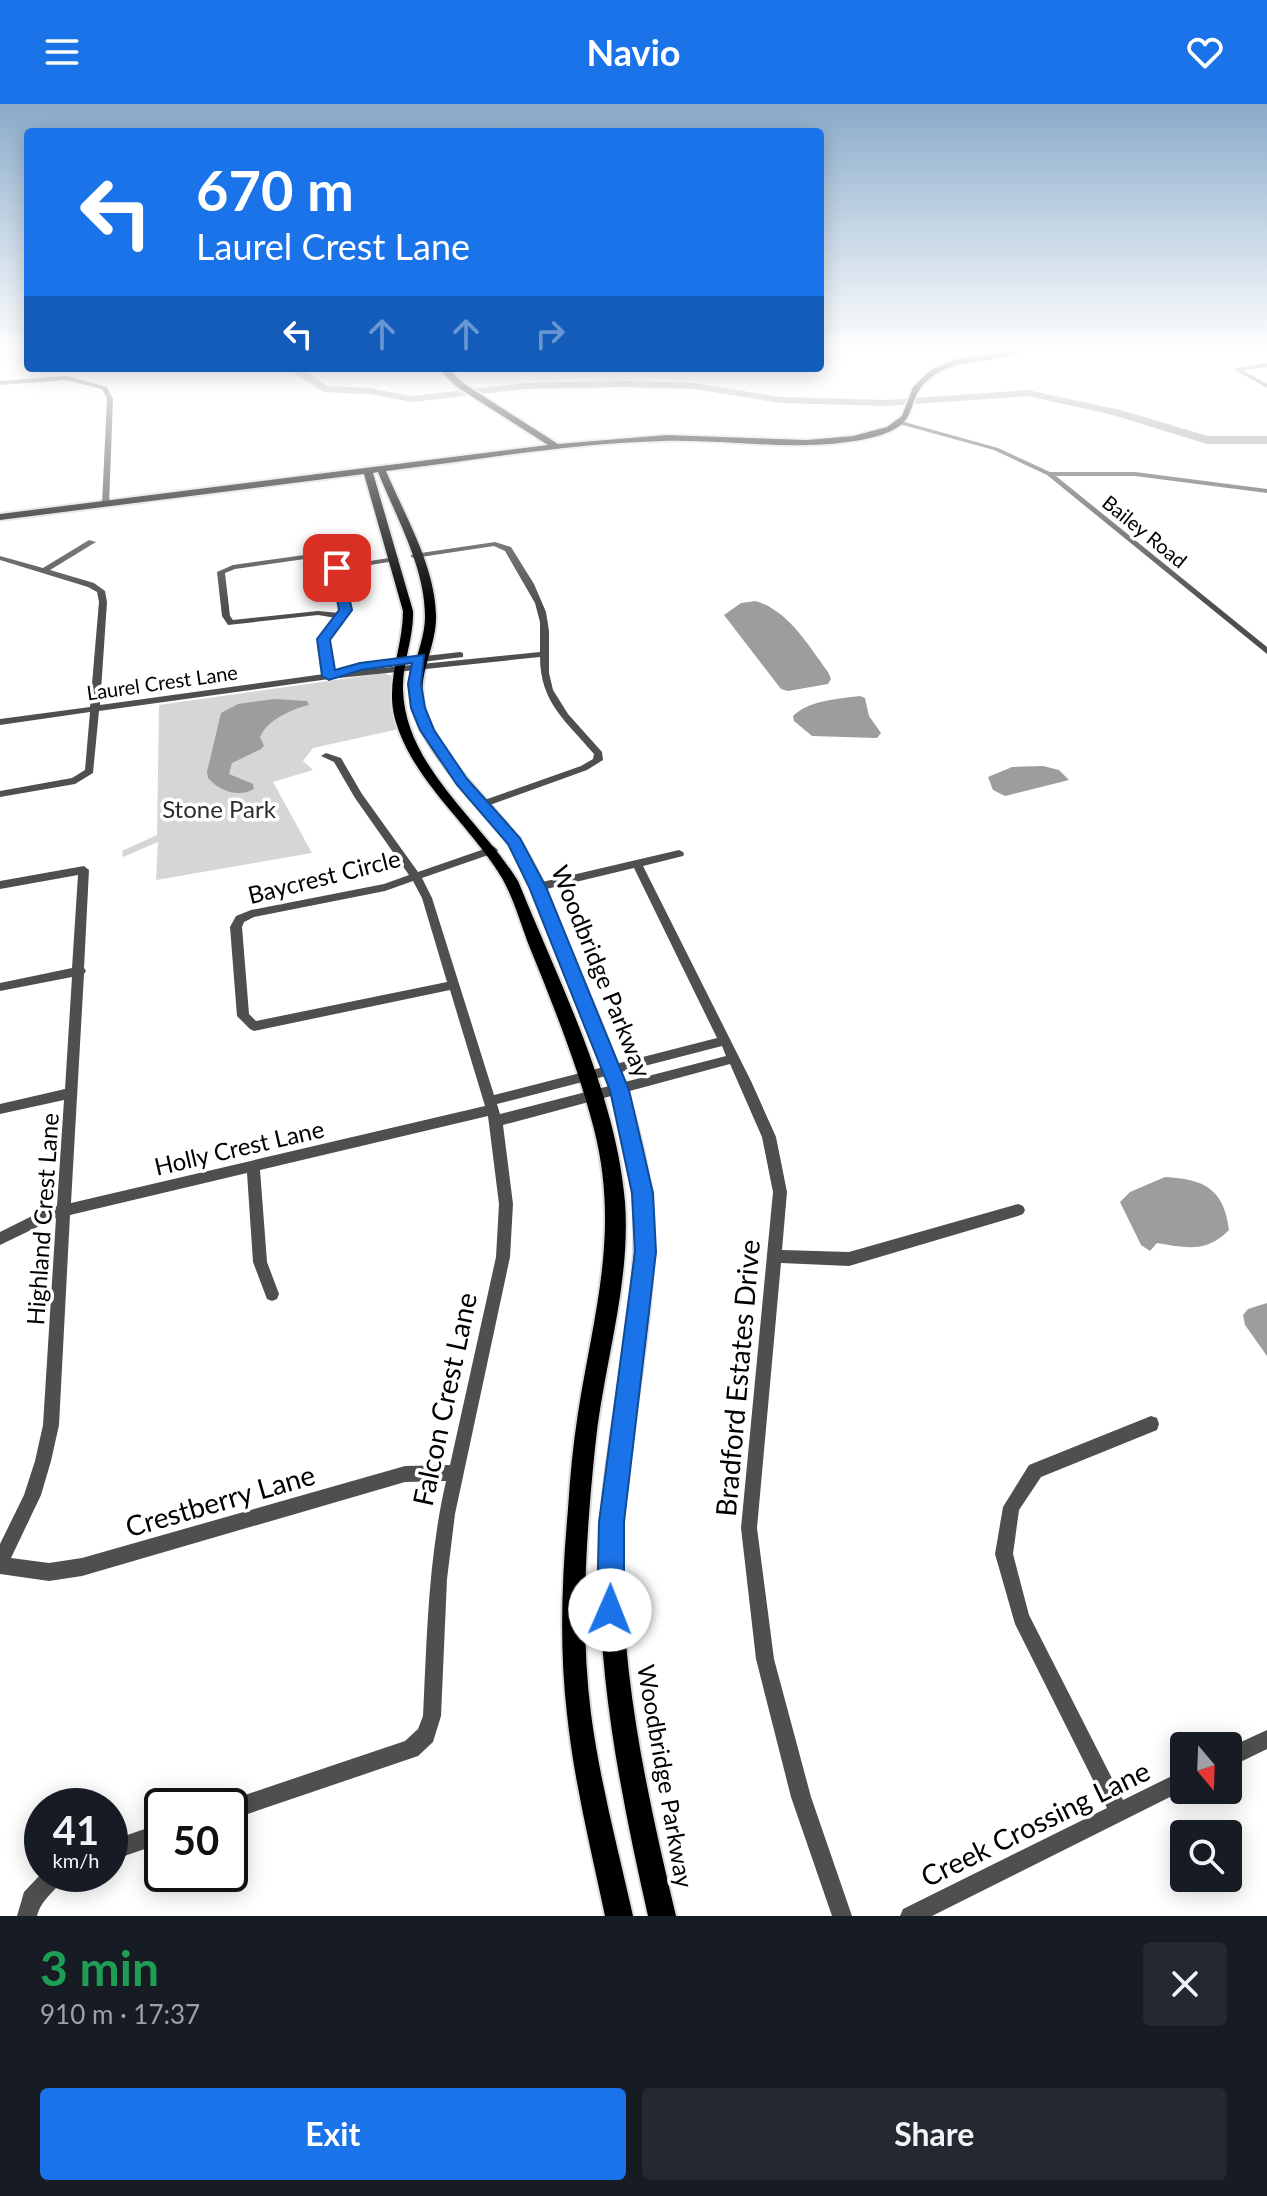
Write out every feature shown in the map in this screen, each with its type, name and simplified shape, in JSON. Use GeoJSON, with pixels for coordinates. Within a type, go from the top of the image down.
{"type":"FeatureCollection","features":[{"type":"Feature","properties":{"kind":"main road"},"geometry":{"type":"LineString","coordinates":[[540,437],[556,447]]}},
{"type":"Feature","properties":{"kind":"main road"},"geometry":{"type":"LineString","coordinates":[[0,517],[556,447],[653,438],[858,437]]}},
{"type":"Feature","properties":{"kind":"main road"},"geometry":{"type":"LineString","coordinates":[[374,470],[409,626],[397,692],[414,751],[493,850],[511,881],[589,1088],[611,1167],[616,1231],[608,1324],[585,1444],[574,1576],[576,1685],[601,1845],[619,1916]]}},
{"type":"Feature","properties":{"kind":"main road","name":"Woodbridge Parkway"},"geometry":{"type":"LineString","coordinates":[[374,470],[414,556],[431,623],[418,663],[418,708],[427,730],[462,782],[514,842],[538,887],[616,1081],[642,1193],[645,1252],[612,1522],[610,1610],[618,1700],[662,1916]]}},
{"type":"Feature","properties":{"kind":"street"},"geometry":{"type":"LineString","coordinates":[[106,504],[109,437]]}},
{"type":"Feature","properties":{"kind":"street","name":"Bailey Road"},"geometry":{"type":"LineString","coordinates":[[951,437],[996,449],[1049,474],[1267,651]]}},
{"type":"Feature","properties":{"kind":"street"},"geometry":{"type":"LineString","coordinates":[[1049,474],[1135,474],[1267,491]]}},
{"type":"Feature","properties":{"kind":"street"},"geometry":{"type":"LineString","coordinates":[[45,570],[92,542]]}},
{"type":"Feature","properties":{"kind":"street"},"geometry":{"type":"LineString","coordinates":[[414,556],[495,544],[506,547],[542,612],[545,635],[541,654],[555,701],[600,757],[584,768],[483,804]]}},
{"type":"Feature","properties":{"kind":"street"},"geometry":{"type":"LineString","coordinates":[[329,676],[323,639],[341,616],[346,603],[332,558],[319,555],[225,568],[221,572],[227,621],[231,623],[318,613],[341,616]]}},
{"type":"Feature","properties":{"kind":"street"},"geometry":{"type":"LineString","coordinates":[[0,558],[91,585],[103,596],[91,766],[85,776],[0,794]]}},
{"type":"Feature","properties":{"kind":"street"},"geometry":{"type":"LineString","coordinates":[[337,568],[395,559]]}},
{"type":"Feature","properties":{"kind":"street","name":"Laurel Crest Lane"},"geometry":{"type":"LineString","coordinates":[[0,722],[95,711],[401,665],[541,654]]}},
{"type":"Feature","properties":{"kind":"street","name":"Falcon Crest Lane"},"geometry":{"type":"LineString","coordinates":[[248,1804],[411,1749],[426,1735],[432,1716],[438,1579],[454,1473],[503,1257],[505,1182],[493,1111],[427,898],[416,876],[369,814],[338,760],[326,756]]}},
{"type":"Feature","properties":{"kind":"street","name":"Baycrest Circle"},"geometry":{"type":"LineString","coordinates":[[454,985],[262,1026],[244,1020],[236,934],[240,919],[261,911],[371,890],[493,850]]}},
{"type":"Feature","properties":{"kind":"street"},"geometry":{"type":"LineString","coordinates":[[538,887],[679,854]]}},
{"type":"Feature","properties":{"kind":"street","name":"Bradford Estates Drive"},"geometry":{"type":"LineString","coordinates":[[637,864],[745,1081],[769,1137],[780,1192],[749,1528],[765,1659],[801,1797],[842,1916]]}},
{"type":"Feature","properties":{"kind":"street","name":"Highland Crest Lane"},"geometry":{"type":"LineString","coordinates":[[0,885],[84,870],[51,1425],[45,1463],[0,1563]]}},
{"type":"Feature","properties":{"kind":"street"},"geometry":{"type":"LineString","coordinates":[[0,987],[80,971]]}},
{"type":"Feature","properties":{"kind":"street","name":"Holly Crest Lane"},"geometry":{"type":"LineString","coordinates":[[493,1111],[616,1081],[723,1041]]}},
{"type":"Feature","properties":{"kind":"street","name":"Holly Crest Lane"},"geometry":{"type":"LineString","coordinates":[[0,1239],[31,1221],[64,1210],[616,1081],[732,1059]]}},
{"type":"Feature","properties":{"kind":"street"},"geometry":{"type":"LineString","coordinates":[[0,1109],[72,1093]]}},
{"type":"Feature","properties":{"kind":"street"},"geometry":{"type":"LineString","coordinates":[[253,1166],[260,1262],[272,1294]]}},
{"type":"Feature","properties":{"kind":"street"},"geometry":{"type":"LineString","coordinates":[[775,1256],[849,1259],[1018,1210]]}},
{"type":"Feature","properties":{"kind":"street"},"geometry":{"type":"LineString","coordinates":[[1119,1812],[1021,1618],[1004,1554],[1011,1507],[1035,1471],[1151,1424]]}},
{"type":"Feature","properties":{"kind":"street","name":"Crestberry Lane"},"geometry":{"type":"LineString","coordinates":[[0,1563],[49,1572],[82,1567],[405,1474],[454,1473]]}},
{"type":"Feature","properties":{"kind":"street"},"geometry":{"type":"LineString","coordinates":[[1242,1751],[1267,1739]]}},
{"type":"Feature","properties":{"kind":"street","name":"Creek Crossing Lane"},"geometry":{"type":"LineString","coordinates":[[910,1916],[1170,1787]]}},
{"type":"Feature","properties":{"kind":"street"},"geometry":{"type":"LineString","coordinates":[[27,1916],[31,1899],[38,1892]]}},
{"type":"Feature","properties":{"kind":"green space","name":"Stone Park"},"geometry":{"type":"Polygon","coordinates":[[[384,673],[392,676],[399,729],[313,748],[303,761],[313,770],[273,782],[312,853],[156,880],[158,842],[123,857],[122,851],[157,835],[159,705],[384,673]]]}},
{"type":"Feature","properties":{"kind":"shaded area"},"geometry":{"type":"Polygon","coordinates":[[[755,601],[777,612],[805,640],[828,672],[831,679],[828,684],[788,691],[781,689],[724,615],[741,603],[755,601]]]}},
{"type":"Feature","properties":{"kind":"shaded area"},"geometry":{"type":"Polygon","coordinates":[[[865,698],[869,716],[881,733],[877,738],[812,736],[794,721],[793,716],[807,707],[824,701],[865,698]]]}},
{"type":"Feature","properties":{"kind":"shaded area"},"geometry":{"type":"Polygon","coordinates":[[[274,699],[307,701],[309,705],[274,720],[260,737],[264,746],[232,763],[229,774],[253,784],[254,789],[236,793],[218,786],[208,778],[207,772],[221,713],[238,704],[274,699]]]}},
{"type":"Feature","properties":{"kind":"shaded area"},"geometry":{"type":"Polygon","coordinates":[[[1043,766],[1059,770],[1069,780],[1005,796],[993,790],[988,777],[1012,767],[1043,766]]]}},
{"type":"Feature","properties":{"kind":"shaded area"},"geometry":{"type":"Polygon","coordinates":[[[1165,1177],[1190,1180],[1209,1188],[1222,1204],[1229,1230],[1204,1246],[1157,1243],[1150,1251],[1141,1245],[1120,1202],[1130,1192],[1165,1177]]]}},
{"type":"Feature","properties":{"kind":"shaded area"},"geometry":{"type":"Polygon","coordinates":[[[1267,1303],[1267,1356],[1245,1325],[1243,1315],[1248,1309],[1267,1303]]]}},
{"type":"Feature","properties":{"kind":"waterway"},"geometry":{"type":"LineString","coordinates":[[1196,437],[1207,440],[1267,440]]}},
{"type":"Feature","properties":{"kind":"route"},"geometry":{"type":"LineString","coordinates":[[337,568],[346,610],[323,639],[329,676],[360,667],[420,658],[414,684],[418,708],[427,730],[462,782],[514,842],[538,887],[620,1090],[642,1193],[645,1252],[612,1522],[610,1610]]}}]}
